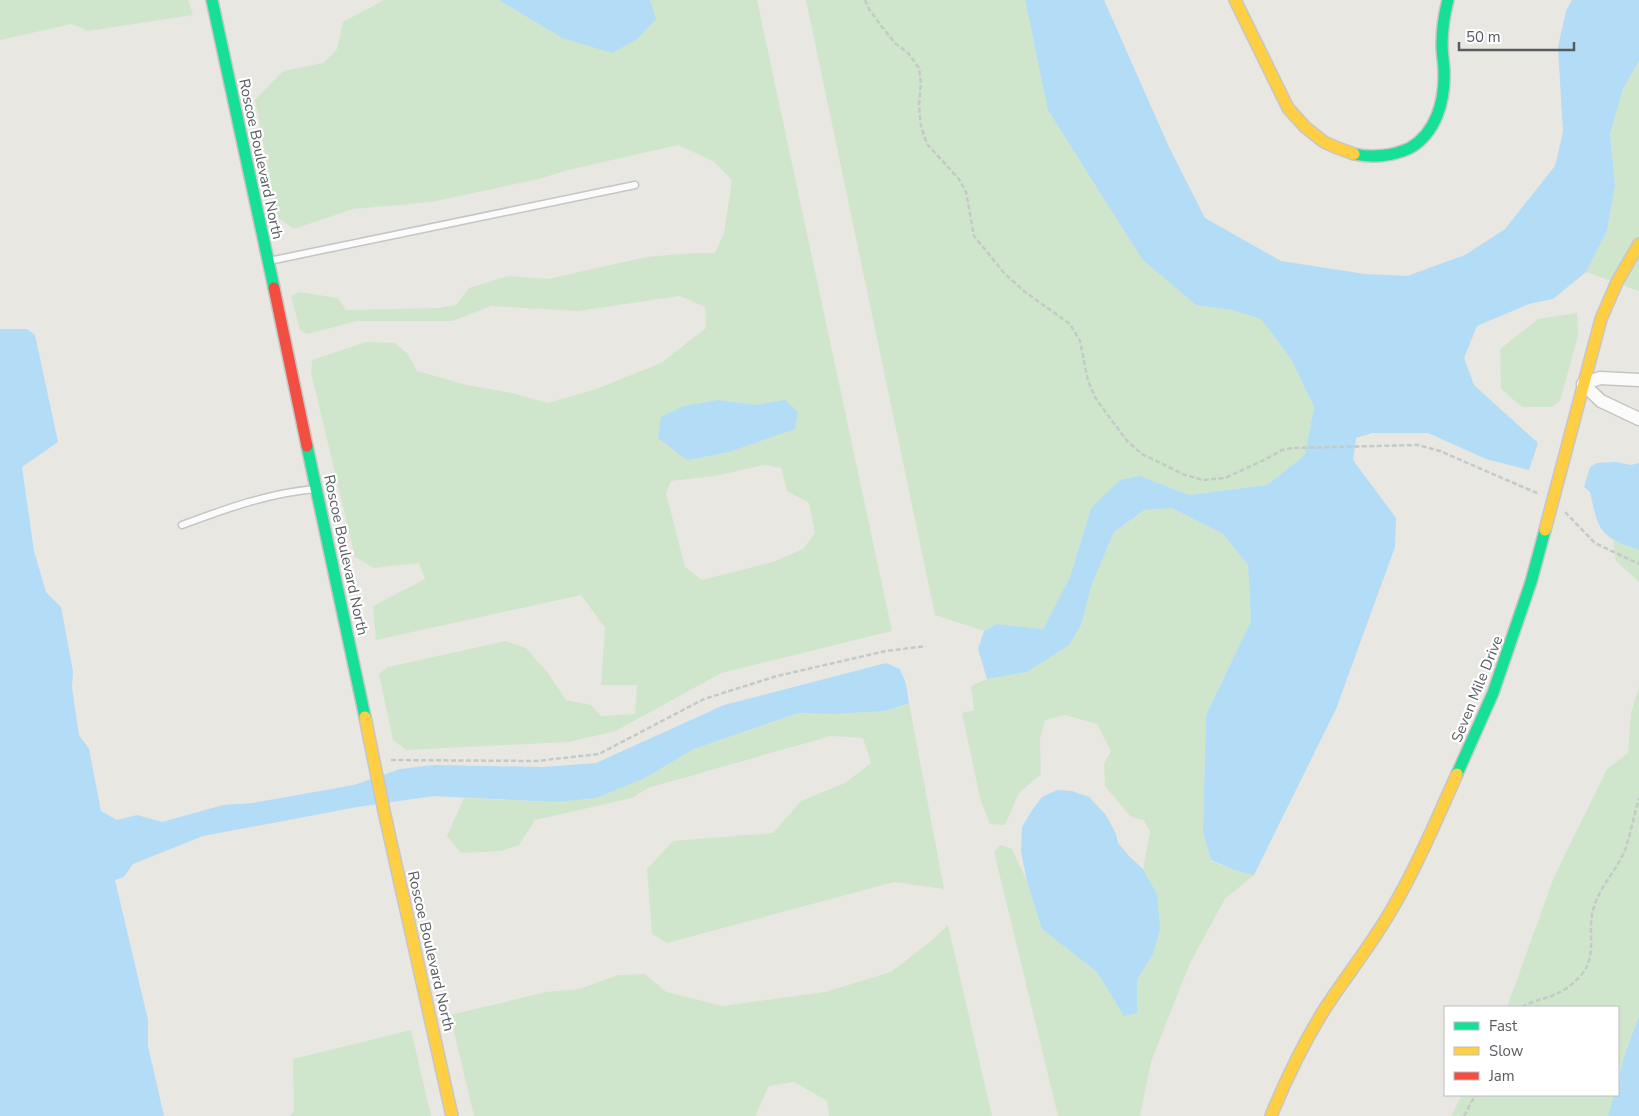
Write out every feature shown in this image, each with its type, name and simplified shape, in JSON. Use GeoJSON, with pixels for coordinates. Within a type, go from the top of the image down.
{"type":"FeatureCollection","features":[{"type":"Feature","properties":{"kind":"street","name":"Roscoe Boulevard North"},"geometry":{"type":"LineString","coordinates":[[212,0],[375,760],[384,810],[452,1116]]}},
{"type":"Feature","properties":{"kind":"street"},"geometry":{"type":"LineString","coordinates":[[1235,0],[1288,108],[1300,123],[1313,135],[1329,145],[1346,152],[1366,156],[1400,153],[1412,148],[1429,132],[1436,118],[1442,98],[1444,75],[1442,42],[1444,16],[1448,0]]}},
{"type":"Feature","properties":{"kind":"street","name":"Seven Mile Drive"},"geometry":{"type":"LineString","coordinates":[[1271,1116],[1286,1079],[1305,1042],[1393,908],[1437,820],[1500,675],[1531,582],[1601,319],[1616,282],[1639,244]]}},
{"type":"Feature","properties":{"kind":"street"},"geometry":{"type":"LineString","coordinates":[[1639,380],[1600,378],[1583,384],[1601,400],[1639,419]]}},
{"type":"Feature","properties":{"kind":"lane"},"geometry":{"type":"LineString","coordinates":[[268,261],[634,185]]}},
{"type":"Feature","properties":{"kind":"lane"},"geometry":{"type":"LineString","coordinates":[[182,525],[228,507],[295,491],[316,489]]}},
{"type":"Feature","properties":{"kind":"path"},"geometry":{"type":"LineString","coordinates":[[865,0],[869,9],[895,43],[908,54],[919,68],[921,126],[927,144],[959,179],[966,192],[974,236],[1004,273],[1025,292],[1070,324],[1080,341],[1088,381],[1096,399],[1127,440],[1142,454],[1185,475],[1203,480],[1224,478],[1282,450],[1418,445],[1440,451],[1480,470],[1554,500],[1595,543],[1639,564]]}},
{"type":"Feature","properties":{"kind":"path"},"geometry":{"type":"LineString","coordinates":[[375,760],[536,761],[599,754],[704,699],[777,676],[886,651],[926,646]]}},
{"type":"Feature","properties":{"kind":"path"},"geometry":{"type":"LineString","coordinates":[[1524,1006],[1558,993],[1574,982],[1586,968],[1592,948],[1593,908],[1600,892],[1613,874],[1625,850],[1639,798]]}},
{"type":"Feature","properties":{"kind":"path"},"geometry":{"type":"LineString","coordinates":[[1464,1116],[1474,1096]]}},
{"type":"Feature","properties":{"kind":"green space"},"geometry":{"type":"Polygon","coordinates":[[[0,0],[188,0],[193,15],[88,31],[72,24],[0,40],[0,0]]]}},
{"type":"Feature","properties":{"kind":"green space"},"geometry":{"type":"Polygon","coordinates":[[[384,0],[499,0],[562,38],[651,2],[649,0],[757,0],[892,631],[721,673],[616,731],[568,742],[406,750],[393,740],[379,674],[388,667],[506,641],[526,648],[548,673],[566,700],[591,705],[601,716],[635,714],[637,685],[601,685],[605,628],[581,595],[376,640],[373,606],[425,579],[419,563],[374,568],[355,557],[311,372],[312,360],[366,342],[394,343],[407,353],[417,371],[467,385],[512,393],[548,403],[596,389],[661,363],[706,328],[705,307],[680,296],[578,311],[491,306],[453,321],[357,321],[307,334],[300,330],[291,296],[299,292],[338,298],[346,310],[438,308],[456,305],[469,288],[508,276],[548,279],[646,257],[715,253],[724,233],[732,180],[713,161],[678,145],[568,170],[539,179],[431,202],[353,209],[294,229],[277,217],[255,100],[283,71],[323,63],[337,49],[343,22],[384,0]],[[764,465],[715,476],[671,481],[666,493],[685,567],[702,580],[773,562],[803,549],[815,533],[809,503],[787,491],[781,468],[764,465]]]}},
{"type":"Feature","properties":{"kind":"green space"},"geometry":{"type":"Polygon","coordinates":[[[806,0],[1025,0],[1034,44],[1196,305],[1232,310],[1261,319],[1291,359],[1314,407],[1305,455],[1267,485],[1189,495],[1140,476],[1091,508],[1070,577],[1043,629],[997,624],[984,631],[935,615],[806,0]]]}},
{"type":"Feature","properties":{"kind":"green space"},"geometry":{"type":"Polygon","coordinates":[[[1639,61],[1639,291],[1586,272],[1607,231],[1615,184],[1610,134],[1623,89],[1639,61]]]}},
{"type":"Feature","properties":{"kind":"green space"},"geometry":{"type":"Polygon","coordinates":[[[1577,313],[1578,336],[1560,401],[1551,407],[1522,407],[1501,389],[1500,349],[1538,319],[1577,313]]]}},
{"type":"Feature","properties":{"kind":"green space"},"geometry":{"type":"Polygon","coordinates":[[[1172,508],[1223,534],[1248,565],[1251,621],[1206,715],[1203,832],[1211,861],[1254,875],[1225,899],[1190,963],[1151,1062],[1140,1116],[1058,1116],[994,852],[1000,845],[1012,849],[1027,881],[1042,929],[1097,972],[1116,1003],[1137,1013],[1137,980],[1153,954],[1157,894],[1143,869],[1150,832],[1144,820],[1131,817],[1105,786],[1104,764],[1111,751],[1097,724],[1065,715],[1045,720],[1040,739],[1041,774],[1019,793],[1005,825],[990,824],[980,798],[962,713],[974,710],[971,686],[987,679],[1027,672],[1081,625],[1092,584],[1114,532],[1146,510],[1172,508]]]}},
{"type":"Feature","properties":{"kind":"green space"},"geometry":{"type":"Polygon","coordinates":[[[1613,540],[1639,550],[1639,582],[1616,561],[1613,540]]]}},
{"type":"Feature","properties":{"kind":"green space"},"geometry":{"type":"Polygon","coordinates":[[[1639,687],[1639,1016],[1628,1043],[1619,1074],[1619,1006],[1507,1006],[1554,877],[1607,769],[1628,753],[1631,713],[1639,687]]]}},
{"type":"Feature","properties":{"kind":"green space"},"geometry":{"type":"Polygon","coordinates":[[[909,703],[944,889],[894,882],[667,943],[652,934],[647,869],[673,841],[773,833],[801,801],[845,783],[871,763],[863,738],[831,736],[648,788],[632,798],[535,820],[519,845],[501,851],[461,853],[447,836],[464,798],[555,802],[645,778],[694,749],[798,713],[835,714],[885,711],[909,703]]]}},
{"type":"Feature","properties":{"kind":"green space"},"geometry":{"type":"Polygon","coordinates":[[[948,925],[992,1116],[829,1116],[827,1101],[794,1082],[769,1086],[755,1116],[474,1116],[450,1015],[546,992],[579,989],[618,975],[645,974],[666,992],[722,1006],[825,992],[891,972],[931,941],[948,925]]]}},
{"type":"Feature","properties":{"kind":"green space"},"geometry":{"type":"Polygon","coordinates":[[[411,1030],[431,1116],[290,1116],[294,1110],[293,1059],[411,1030]]]}},
{"type":"Feature","properties":{"kind":"green space"},"geometry":{"type":"Polygon","coordinates":[[[1461,1096],[1614,1096],[1608,1116],[1451,1116],[1461,1096]]]}},
{"type":"Feature","properties":{"kind":"water"},"geometry":{"type":"Polygon","coordinates":[[[499,0],[649,0],[656,19],[636,40],[612,53],[562,38],[499,0]]]}},
{"type":"Feature","properties":{"kind":"water"},"geometry":{"type":"Polygon","coordinates":[[[1025,0],[1104,0],[1169,147],[1205,218],[1281,261],[1365,274],[1407,276],[1465,255],[1505,229],[1555,166],[1563,132],[1558,47],[1566,11],[1572,0],[1639,0],[1639,61],[1623,89],[1610,134],[1615,185],[1607,231],[1586,272],[1553,299],[1529,304],[1477,326],[1464,358],[1474,385],[1538,443],[1529,470],[1486,459],[1428,433],[1372,433],[1356,438],[1353,460],[1396,518],[1395,547],[1336,709],[1254,875],[1234,870],[1211,860],[1203,832],[1206,715],[1251,621],[1248,565],[1223,534],[1172,508],[1145,510],[1114,532],[1092,584],[1081,625],[1069,645],[1027,672],[987,679],[978,649],[984,631],[997,624],[1043,629],[1070,577],[1091,508],[1120,480],[1140,476],[1189,495],[1267,485],[1305,455],[1314,407],[1291,359],[1261,319],[1232,310],[1196,305],[1142,259],[1048,110],[1025,0]]]}},
{"type":"Feature","properties":{"kind":"water"},"geometry":{"type":"Polygon","coordinates":[[[0,329],[27,329],[35,335],[58,442],[22,467],[34,551],[46,592],[61,607],[73,671],[72,688],[79,735],[89,749],[101,811],[117,820],[137,815],[162,822],[223,805],[253,803],[354,785],[400,769],[434,765],[543,767],[596,763],[724,705],[886,663],[900,669],[906,684],[909,703],[885,711],[835,714],[798,713],[694,749],[645,778],[596,798],[555,802],[434,796],[357,807],[203,836],[133,864],[124,877],[115,880],[148,1020],[148,1046],[164,1116],[0,1116],[0,329]]]}},
{"type":"Feature","properties":{"kind":"water"},"geometry":{"type":"Polygon","coordinates":[[[718,400],[756,405],[785,400],[798,412],[795,429],[729,452],[687,460],[658,438],[661,417],[684,406],[718,400]]]}},
{"type":"Feature","properties":{"kind":"water"},"geometry":{"type":"Polygon","coordinates":[[[1616,462],[1631,465],[1639,463],[1639,550],[1616,541],[1603,531],[1596,516],[1590,492],[1584,487],[1590,467],[1597,463],[1616,462]]]}},
{"type":"Feature","properties":{"kind":"water"},"geometry":{"type":"Polygon","coordinates":[[[1057,790],[1072,791],[1089,797],[1106,815],[1116,834],[1118,843],[1143,869],[1157,894],[1160,929],[1153,954],[1137,980],[1137,1013],[1124,1016],[1097,972],[1042,929],[1027,881],[1021,852],[1022,827],[1042,797],[1057,790]]]}},
{"type":"Feature","properties":{"kind":"water"},"geometry":{"type":"Polygon","coordinates":[[[1639,1016],[1639,1116],[1608,1116],[1614,1096],[1619,1096],[1619,1079],[1628,1045],[1639,1016]]]}},
{"type":"Feature","properties":{"kind":"traffic: fast"},"geometry":{"type":"LineString","coordinates":[[212,0],[274,288]]}},
{"type":"Feature","properties":{"kind":"traffic: fast"},"geometry":{"type":"LineString","coordinates":[[1354,154],[1382,156],[1403,151],[1419,142],[1432,125],[1441,105],[1443,94],[1442,34],[1448,0]]}},
{"type":"Feature","properties":{"kind":"traffic: fast"},"geometry":{"type":"LineString","coordinates":[[307,446],[365,717]]}},
{"type":"Feature","properties":{"kind":"traffic: fast"},"geometry":{"type":"LineString","coordinates":[[1457,774],[1493,693],[1531,582],[1545,530]]}},
{"type":"Feature","properties":{"kind":"traffic: slow"},"geometry":{"type":"LineString","coordinates":[[1235,0],[1288,108],[1305,127],[1324,142],[1354,154]]}},
{"type":"Feature","properties":{"kind":"traffic: slow"},"geometry":{"type":"LineString","coordinates":[[1545,530],[1601,319],[1617,282],[1639,244]]}},
{"type":"Feature","properties":{"kind":"traffic: slow"},"geometry":{"type":"LineString","coordinates":[[365,717],[452,1116]]}},
{"type":"Feature","properties":{"kind":"traffic: slow"},"geometry":{"type":"LineString","coordinates":[[1271,1116],[1295,1062],[1316,1023],[1376,935],[1401,893],[1457,774]]}},
{"type":"Feature","properties":{"kind":"traffic: jam"},"geometry":{"type":"LineString","coordinates":[[274,288],[307,446]]}}]}
